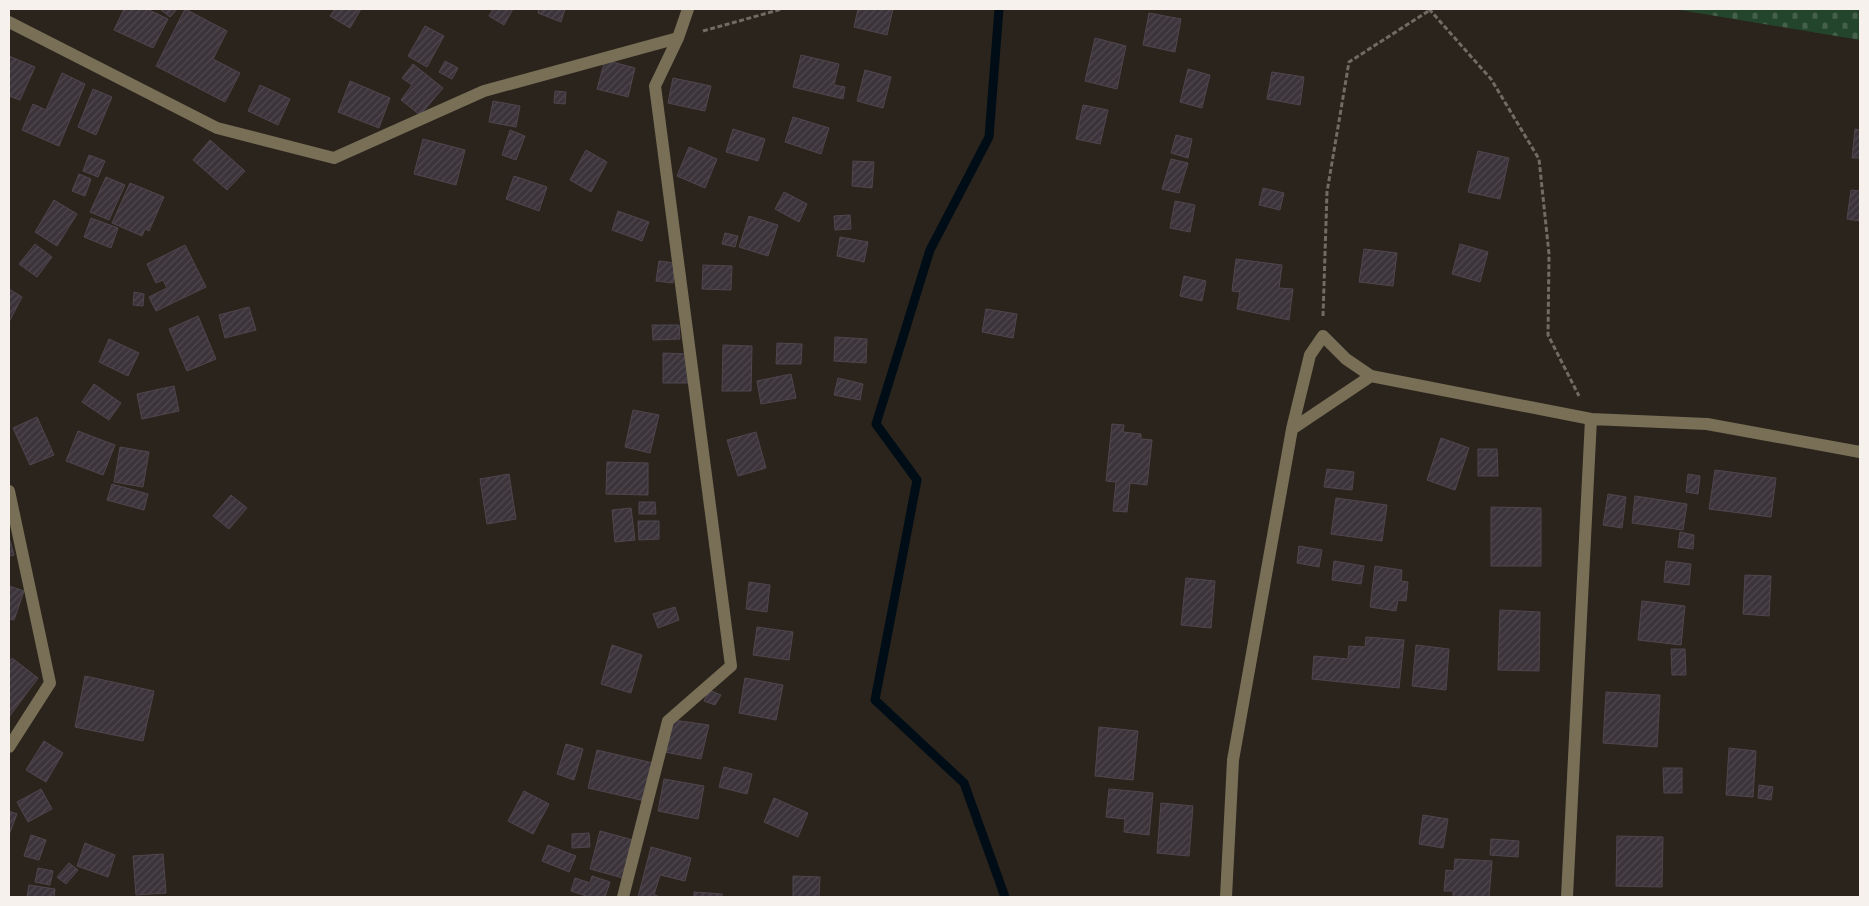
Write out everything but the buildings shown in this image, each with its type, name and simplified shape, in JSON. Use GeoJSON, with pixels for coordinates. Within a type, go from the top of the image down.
{"type":"FeatureCollection","features":[{"type":"Feature","properties":{"kind":"street"},"geometry":{"type":"LineString","coordinates":[[623,897],[668,721],[731,666],[655,86],[678,38],[688,9]]}},
{"type":"Feature","properties":{"kind":"street"},"geometry":{"type":"LineString","coordinates":[[9,22],[217,128],[334,158],[484,91],[678,38]]}},
{"type":"Feature","properties":{"kind":"street"},"geometry":{"type":"LineString","coordinates":[[1226,897],[1233,760],[1292,429],[1310,355],[1322,336],[1346,360],[1371,376],[1591,419],[1707,424],[1860,452]]}},
{"type":"Feature","properties":{"kind":"street"},"geometry":{"type":"LineString","coordinates":[[1292,429],[1371,376]]}},
{"type":"Feature","properties":{"kind":"street"},"geometry":{"type":"LineString","coordinates":[[1567,897],[1591,419]]}},
{"type":"Feature","properties":{"kind":"street"},"geometry":{"type":"LineString","coordinates":[[9,491],[50,683],[9,747]]}},
{"type":"Feature","properties":{"kind":"path"},"geometry":{"type":"LineString","coordinates":[[678,38],[782,9]]}},
{"type":"Feature","properties":{"kind":"path"},"geometry":{"type":"LineString","coordinates":[[1322,336],[1327,192],[1349,62],[1430,9],[1491,79],[1539,159],[1549,254],[1548,335],[1591,419]]}},
{"type":"Feature","properties":{"kind":"green space"},"geometry":{"type":"Polygon","coordinates":[[[1674,9],[1860,9],[1860,40],[1674,9]]]}},
{"type":"Feature","properties":{"kind":"waterway"},"geometry":{"type":"LineString","coordinates":[[999,9],[989,137],[930,250],[876,424],[917,480],[875,700],[964,783],[1005,897]]}}]}
